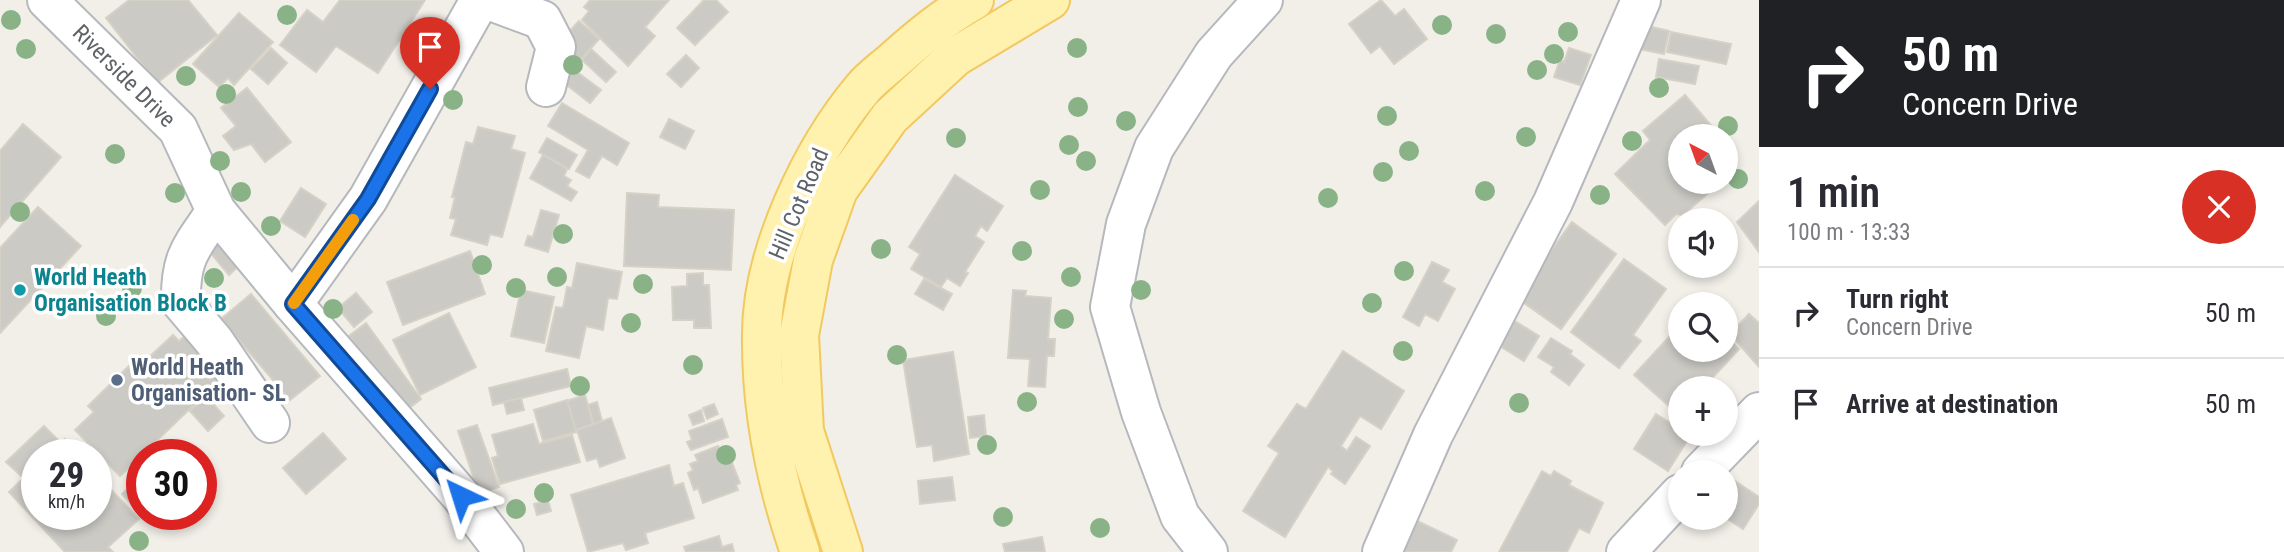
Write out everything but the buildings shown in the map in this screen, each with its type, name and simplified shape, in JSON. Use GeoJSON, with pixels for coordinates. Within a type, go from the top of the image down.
{"type":"FeatureCollection","features":[{"type":"Feature","properties":{"kind":"main road","name":"Hill Cot Road"},"geometry":{"type":"LineString","coordinates":[[800,552],[786,512],[770,432],[762,333],[774,251],[817,153],[864,87],[940,19],[974,0]]}},
{"type":"Feature","properties":{"kind":"main road","name":"Hill Cot Road"},"geometry":{"type":"LineString","coordinates":[[843,552],[804,431],[799,335],[813,260],[838,190],[891,117],[955,57],[1050,0]]}},
{"type":"Feature","properties":{"kind":"street","name":"Riverside Drive"},"geometry":{"type":"LineString","coordinates":[[47,0],[178,129],[216,211],[293,304],[461,496],[504,552]]}},
{"type":"Feature","properties":{"kind":"street"},"geometry":{"type":"LineString","coordinates":[[293,304],[368,199],[480,0]]}},
{"type":"Feature","properties":{"kind":"street"},"geometry":{"type":"LineString","coordinates":[[488,0],[542,20],[556,47],[546,87]]}},
{"type":"Feature","properties":{"kind":"street"},"geometry":{"type":"LineString","coordinates":[[1208,552],[1181,516],[1141,412],[1110,307],[1126,224],[1154,148],[1214,54],[1263,0]]}},
{"type":"Feature","properties":{"kind":"street"},"geometry":{"type":"LineString","coordinates":[[1382,552],[1433,435],[1553,202],[1641,0]]}},
{"type":"Feature","properties":{"kind":"street"},"geometry":{"type":"LineString","coordinates":[[216,211],[189,252],[180,273],[181,302],[214,341],[270,423]]}},
{"type":"Feature","properties":{"kind":"street"},"geometry":{"type":"LineString","coordinates":[[1713,460],[1759,412]]}},
{"type":"Feature","properties":{"kind":"street"},"geometry":{"type":"LineString","coordinates":[[1626,552],[1668,507]]}},
{"type":"Feature","properties":{"kind":"slow traffic"},"geometry":{"type":"LineString","coordinates":[[294,303],[353,220]]}},
{"type":"Feature","properties":{"kind":"place","name":"World Heath Organisation Block B"},"geometry":{"type":"Point","coordinates":[20,290]}},
{"type":"Feature","properties":{"kind":"place","name":"World Heath Organisation- SL"},"geometry":{"type":"Point","coordinates":[117,380]}},
{"type":"Feature","properties":{"kind":"route"},"geometry":{"type":"LineString","coordinates":[[430,89],[368,199],[293,304],[461,496]]}}]}
